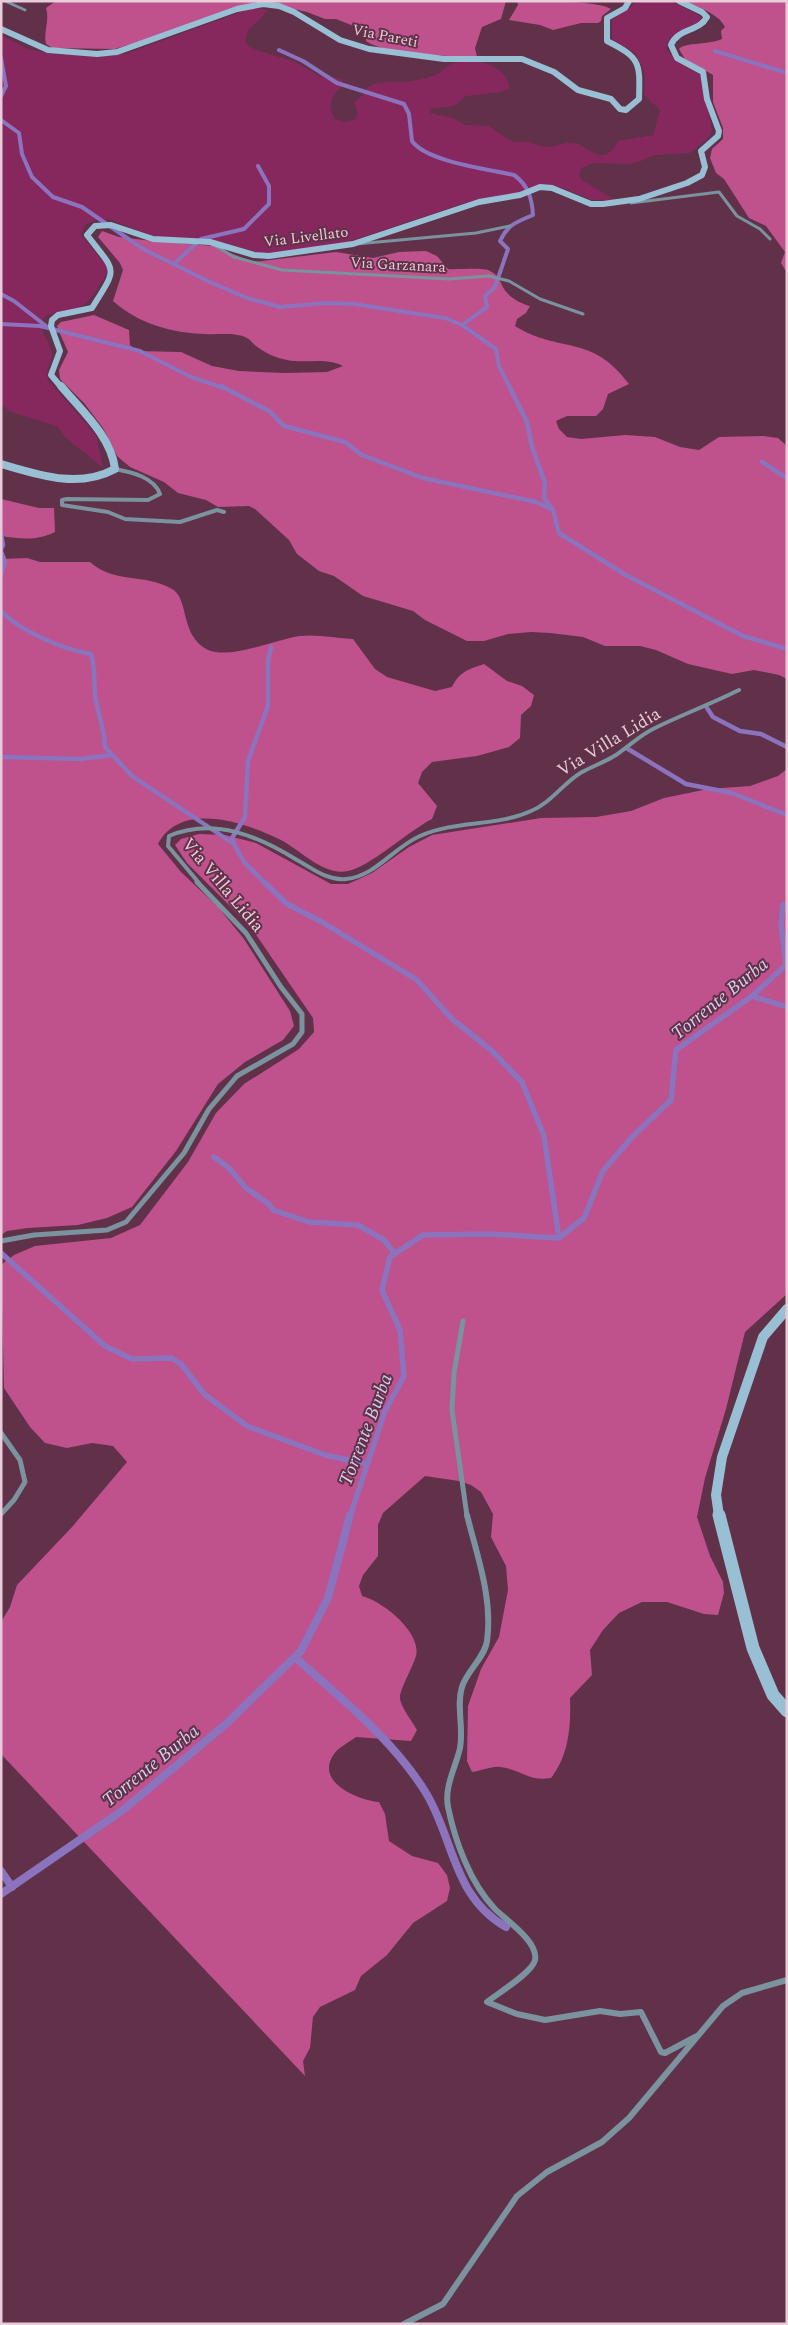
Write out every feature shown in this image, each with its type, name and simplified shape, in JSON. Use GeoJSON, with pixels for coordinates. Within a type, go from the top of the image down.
{"type":"FeatureCollection","features":[{"type":"Feature","properties":{"kind":"main road","name":"Via Pareti"},"geometry":{"type":"LineString","coordinates":[[1,29],[48,50],[118,52],[237,9],[262,4],[279,6],[294,12],[340,40],[369,48],[444,59],[522,59],[554,72],[578,90],[611,99],[620,109],[626,110],[640,99],[640,69],[629,52],[608,43],[607,18],[625,8],[629,1]]}},
{"type":"Feature","properties":{"kind":"main road","name":"Via Livellato"},"geometry":{"type":"LineString","coordinates":[[115,469],[114,461],[102,436],[51,375],[60,351],[51,326],[52,320],[58,315],[92,308],[112,275],[111,266],[89,238],[88,231],[95,226],[105,224],[153,239],[210,242],[254,255],[269,256],[353,244],[479,202],[520,196],[540,187],[552,188],[591,204],[618,203],[662,193],[702,175],[705,167],[701,151],[718,136],[719,131],[707,99],[702,72],[677,58],[671,45],[674,38],[684,31],[703,24],[708,16],[679,1]]}},
{"type":"Feature","properties":{"kind":"main road"},"geometry":{"type":"LineString","coordinates":[[1,464],[50,477],[66,478],[94,477],[115,469]]}},
{"type":"Feature","properties":{"kind":"main road"},"geometry":{"type":"LineString","coordinates":[[787,1309],[763,1337],[722,1457],[716,1495],[720,1525],[753,1648],[773,1694],[787,1710]]}},
{"type":"Feature","properties":{"kind":"street"},"geometry":{"type":"LineString","coordinates":[[5,1],[25,10]]}},
{"type":"Feature","properties":{"kind":"street"},"geometry":{"type":"LineString","coordinates":[[618,203],[719,192],[737,216],[760,229],[770,240]]}},
{"type":"Feature","properties":{"kind":"street"},"geometry":{"type":"LineString","coordinates":[[353,244],[476,233],[510,226]]}},
{"type":"Feature","properties":{"kind":"street","name":"Via Garzanara"},"geometry":{"type":"LineString","coordinates":[[210,242],[234,257],[282,270],[449,279],[489,276],[509,281],[540,299],[583,314]]}},
{"type":"Feature","properties":{"kind":"street"},"geometry":{"type":"LineString","coordinates":[[115,469],[138,475],[157,486],[160,494],[148,500],[67,499],[62,500],[62,505],[108,512],[125,519],[180,522],[217,510],[224,512]]}},
{"type":"Feature","properties":{"kind":"street","name":"Via Villa Lidia"},"geometry":{"type":"LineString","coordinates":[[1,1241],[34,1235],[107,1230],[126,1222],[139,1209],[184,1153],[209,1108],[237,1076],[293,1044],[302,1032],[302,1014],[281,987],[246,932],[194,878],[168,846],[169,836],[180,830],[202,826],[228,830],[260,839],[322,875],[338,880],[351,879],[366,873],[403,845],[428,832],[510,819],[534,810],[578,774],[614,756],[640,737],[739,690]]}},
{"type":"Feature","properties":{"kind":"street"},"geometry":{"type":"LineString","coordinates":[[463,1321],[454,1373],[452,1410],[466,1506],[490,1618],[487,1644],[465,1679],[461,1690],[460,1747],[450,1778],[447,1802],[453,1831],[478,1887],[495,1909],[513,1923],[534,1949],[536,1958],[534,1964],[516,1981],[486,2002],[517,2014],[545,2020],[600,2011],[620,2014],[641,2012],[661,2052],[666,2052],[694,2035],[697,2036]]}},
{"type":"Feature","properties":{"kind":"street"},"geometry":{"type":"LineString","coordinates":[[1,1433],[20,1460],[25,1482],[14,1500],[1,1514]]}},
{"type":"Feature","properties":{"kind":"street"},"geometry":{"type":"LineString","coordinates":[[404,2324],[443,2304],[517,2196],[547,2172],[602,2142],[628,2118],[722,2006],[742,1993],[787,1980]]}},
{"type":"Feature","properties":{"kind":"shaded area"},"geometry":{"type":"Polygon","coordinates":[[[56,1],[506,1],[501,19],[482,27],[475,48],[477,57],[420,54],[389,50],[366,41],[366,31],[336,19],[325,19],[307,12],[266,3],[115,49],[52,48],[46,44],[45,40],[46,8],[56,1]]]}},
{"type":"Feature","properties":{"kind":"shaded area"},"geometry":{"type":"Polygon","coordinates":[[[517,1],[593,4],[611,9],[602,16],[601,21],[598,23],[581,23],[553,30],[540,25],[509,20],[518,5],[517,1]]]}},
{"type":"Feature","properties":{"kind":"shaded area"},"geometry":{"type":"Polygon","coordinates":[[[639,1],[668,1],[701,17],[694,26],[673,37],[666,49],[679,63],[700,75],[712,130],[708,138],[690,153],[654,155],[629,164],[594,163],[581,168],[579,174],[582,180],[615,200],[592,200],[563,188],[545,185],[523,192],[465,203],[341,244],[272,253],[259,253],[213,240],[155,237],[109,219],[96,220],[85,225],[81,235],[107,266],[105,275],[94,294],[83,305],[46,316],[41,324],[52,355],[47,376],[48,380],[96,435],[103,468],[65,437],[57,426],[11,412],[1,405],[1,35],[28,49],[53,54],[111,56],[128,53],[249,9],[259,8],[268,11],[248,30],[245,41],[248,46],[296,62],[319,76],[342,79],[343,85],[333,97],[331,105],[332,114],[335,119],[346,122],[356,119],[358,113],[354,102],[366,93],[367,88],[377,83],[412,81],[438,74],[454,63],[480,62],[488,64],[503,73],[510,89],[466,96],[454,106],[430,109],[430,113],[453,118],[465,125],[489,126],[515,142],[533,143],[549,147],[573,143],[602,155],[612,150],[618,141],[653,135],[660,110],[644,95],[645,76],[635,53],[612,39],[612,20],[639,1]]]}},
{"type":"Feature","properties":{"kind":"shaded area"},"geometry":{"type":"Polygon","coordinates":[[[685,1],[787,1],[787,273],[781,263],[785,252],[766,226],[749,218],[724,179],[716,173],[710,158],[712,149],[723,139],[723,128],[713,102],[713,75],[685,59],[679,49],[687,45],[722,39],[721,31],[725,27],[718,18],[702,8],[685,1]]]}},
{"type":"Feature","properties":{"kind":"shaded area"},"geometry":{"type":"Polygon","coordinates":[[[102,231],[119,237],[213,246],[253,262],[336,252],[373,258],[399,252],[426,251],[437,256],[448,269],[482,269],[493,273],[509,295],[519,302],[530,306],[526,313],[517,319],[515,326],[546,340],[575,346],[601,357],[615,368],[629,384],[608,394],[603,409],[596,416],[567,416],[556,421],[559,429],[567,437],[581,439],[625,435],[655,437],[680,447],[699,450],[719,437],[763,436],[778,438],[787,446],[787,679],[779,675],[754,670],[732,674],[688,664],[656,650],[640,646],[605,646],[583,637],[550,633],[508,634],[484,641],[467,641],[425,620],[413,611],[363,596],[334,576],[319,571],[297,554],[289,540],[255,509],[249,506],[218,507],[206,500],[178,493],[164,482],[130,467],[117,456],[103,428],[84,403],[60,379],[59,370],[68,352],[57,326],[61,322],[94,315],[129,330],[130,345],[137,351],[181,352],[212,366],[239,371],[327,372],[343,366],[322,361],[283,359],[263,351],[242,336],[180,332],[156,326],[134,316],[113,301],[123,270],[120,263],[98,237],[102,231]]]}},
{"type":"Feature","properties":{"kind":"shaded area"},"geometry":{"type":"Polygon","coordinates":[[[1,499],[39,508],[54,508],[55,532],[42,537],[29,538],[1,536],[1,499]]]}},
{"type":"Feature","properties":{"kind":"shaded area"},"geometry":{"type":"Polygon","coordinates":[[[27,558],[40,562],[90,562],[99,569],[109,573],[151,581],[172,589],[181,600],[191,632],[196,640],[203,647],[212,651],[223,652],[250,649],[300,636],[353,639],[375,669],[387,677],[435,691],[452,687],[465,672],[484,664],[507,681],[522,686],[534,695],[531,706],[521,715],[520,738],[509,747],[477,756],[432,762],[422,772],[418,783],[437,806],[432,819],[378,856],[348,871],[330,870],[267,833],[233,822],[198,819],[182,822],[168,830],[158,844],[181,872],[218,907],[244,939],[290,1011],[294,1026],[283,1040],[245,1062],[218,1084],[176,1151],[132,1207],[107,1218],[78,1225],[28,1228],[7,1231],[1,1235],[1,559],[27,558]]]}},
{"type":"Feature","properties":{"kind":"shaded area"},"geometry":{"type":"Polygon","coordinates":[[[787,769],[787,1294],[745,1332],[726,1409],[705,1478],[697,1517],[710,1556],[723,1582],[724,1593],[718,1615],[704,1614],[667,1602],[642,1602],[619,1613],[603,1630],[590,1650],[592,1675],[570,1698],[568,1740],[562,1760],[551,1778],[531,1777],[500,1767],[472,1772],[467,1761],[468,1706],[481,1669],[499,1637],[508,1590],[506,1566],[491,1537],[493,1514],[481,1492],[471,1485],[459,1481],[425,1476],[383,1513],[378,1525],[378,1556],[363,1575],[359,1586],[362,1596],[380,1604],[399,1619],[413,1637],[416,1656],[400,1699],[417,1730],[411,1741],[356,1737],[334,1754],[329,1764],[330,1773],[334,1781],[341,1788],[360,1798],[379,1802],[385,1814],[389,1841],[412,1856],[438,1863],[447,1875],[450,1888],[447,1901],[413,1923],[387,1955],[361,1976],[355,1990],[320,2007],[313,2017],[310,2048],[303,2061],[305,2076],[1,1754],[1,1622],[10,1607],[17,1585],[72,1527],[127,1462],[113,1446],[92,1443],[67,1448],[45,1443],[30,1427],[4,1388],[1,1265],[14,1255],[35,1246],[111,1238],[140,1225],[188,1162],[216,1113],[244,1084],[299,1049],[314,1032],[313,1018],[250,926],[187,863],[175,845],[181,839],[199,834],[225,835],[256,843],[331,884],[348,884],[372,873],[409,847],[432,835],[541,818],[596,817],[631,811],[664,798],[708,789],[750,786],[778,776],[787,769]]]}},
{"type":"Feature","properties":{"kind":"waterway"},"geometry":{"type":"LineString","coordinates":[[279,50],[303,61],[337,83],[404,104],[409,114],[412,141],[431,154],[459,164],[514,175],[523,183],[532,203],[533,215],[514,224],[503,235],[500,241],[508,249],[495,287],[485,296],[487,307],[462,325]]}},
{"type":"Feature","properties":{"kind":"waterway"},"geometry":{"type":"LineString","coordinates":[[715,51],[787,73]]}},
{"type":"Feature","properties":{"kind":"waterway"},"geometry":{"type":"LineString","coordinates":[[1,58],[6,86],[1,96]]}},
{"type":"Feature","properties":{"kind":"waterway"},"geometry":{"type":"LineString","coordinates":[[1,120],[19,133],[22,154],[32,177],[53,197],[82,207],[143,249],[210,282],[247,298],[280,307],[326,303],[354,304],[445,318],[462,325]]}},
{"type":"Feature","properties":{"kind":"waterway"},"geometry":{"type":"LineString","coordinates":[[174,264],[201,239],[244,229],[269,204],[269,186],[258,166]]}},
{"type":"Feature","properties":{"kind":"waterway"},"geometry":{"type":"LineString","coordinates":[[1,294],[14,301],[46,326]]}},
{"type":"Feature","properties":{"kind":"waterway"},"geometry":{"type":"LineString","coordinates":[[1,324],[40,326],[140,351],[191,377],[224,388]]}},
{"type":"Feature","properties":{"kind":"waterway"},"geometry":{"type":"LineString","coordinates":[[462,325],[496,349],[499,366],[527,422],[532,447],[545,483],[544,498],[553,510],[559,533],[624,574],[743,636],[787,649]]}},
{"type":"Feature","properties":{"kind":"waterway"},"geometry":{"type":"LineString","coordinates":[[221,386],[269,411],[284,426],[345,442],[362,455],[423,478],[536,502],[551,509]]}},
{"type":"Feature","properties":{"kind":"waterway"},"geometry":{"type":"LineString","coordinates":[[762,462],[787,478]]}},
{"type":"Feature","properties":{"kind":"waterway"},"geometry":{"type":"LineString","coordinates":[[1,534],[3,545],[1,549]]}},
{"type":"Feature","properties":{"kind":"waterway"},"geometry":{"type":"LineString","coordinates":[[1,551],[5,562],[1,574]]}},
{"type":"Feature","properties":{"kind":"waterway"},"geometry":{"type":"LineString","coordinates":[[1,611],[20,626],[43,639],[91,654],[96,701],[105,747],[132,776],[234,844]]}},
{"type":"Feature","properties":{"kind":"waterway"},"geometry":{"type":"LineString","coordinates":[[234,844],[232,838],[245,817],[248,761],[268,706],[268,661],[271,647]]}},
{"type":"Feature","properties":{"kind":"waterway"},"geometry":{"type":"LineString","coordinates":[[707,708],[713,717],[740,731],[761,734],[787,747]]}},
{"type":"Feature","properties":{"kind":"waterway"},"geometry":{"type":"LineString","coordinates":[[628,749],[686,784],[732,793],[787,815]]}},
{"type":"Feature","properties":{"kind":"waterway"},"geometry":{"type":"LineString","coordinates":[[1,757],[81,759],[111,755]]}},
{"type":"Feature","properties":{"kind":"waterway"},"geometry":{"type":"LineString","coordinates":[[234,844],[244,862],[264,882]]}},
{"type":"Feature","properties":{"kind":"waterway"},"geometry":{"type":"LineString","coordinates":[[264,882],[287,904],[322,922],[417,980],[452,1019],[491,1050],[522,1082],[544,1136],[559,1238]]}},
{"type":"Feature","properties":{"kind":"waterway","name":"Torrente Burba"},"geometry":{"type":"LineString","coordinates":[[752,996],[786,965],[781,923],[783,905],[787,904]]}},
{"type":"Feature","properties":{"kind":"waterway","name":"Torrente Burba"},"geometry":{"type":"LineString","coordinates":[[559,1238],[584,1218],[603,1171],[633,1136],[671,1100],[676,1050],[752,996]]}},
{"type":"Feature","properties":{"kind":"waterway"},"geometry":{"type":"LineString","coordinates":[[752,996],[787,1007]]}},
{"type":"Feature","properties":{"kind":"waterway"},"geometry":{"type":"LineString","coordinates":[[214,1157],[229,1168],[246,1188],[269,1204],[273,1210],[309,1222],[358,1225],[384,1240],[395,1254]]}},
{"type":"Feature","properties":{"kind":"waterway","name":"Torrente Burba"},"geometry":{"type":"LineString","coordinates":[[395,1254],[423,1235],[489,1234],[559,1238]]}},
{"type":"Feature","properties":{"kind":"waterway"},"geometry":{"type":"LineString","coordinates":[[1,1253],[105,1346],[132,1359],[172,1358],[182,1365],[204,1394],[247,1426],[325,1455],[367,1464]]}},
{"type":"Feature","properties":{"kind":"waterway","name":"Torrente Burba"},"geometry":{"type":"LineString","coordinates":[[350,1516],[385,1411],[404,1376],[400,1330],[382,1290],[390,1257],[395,1254]]}},
{"type":"Feature","properties":{"kind":"waterway","name":"Torrente Burba"},"geometry":{"type":"LineString","coordinates":[[12,1887],[123,1810],[226,1724],[301,1651],[328,1598],[350,1515]]}},
{"type":"Feature","properties":{"kind":"waterway"},"geometry":{"type":"LineString","coordinates":[[295,1657],[365,1720],[413,1773],[435,1811],[465,1884],[475,1900],[488,1915],[506,1927]]}},
{"type":"Feature","properties":{"kind":"waterway"},"geometry":{"type":"LineString","coordinates":[[1,1871],[12,1887]]}},
{"type":"Feature","properties":{"kind":"waterway","name":"Torrente Burba"},"geometry":{"type":"LineString","coordinates":[[1,1894],[12,1887]]}}]}
